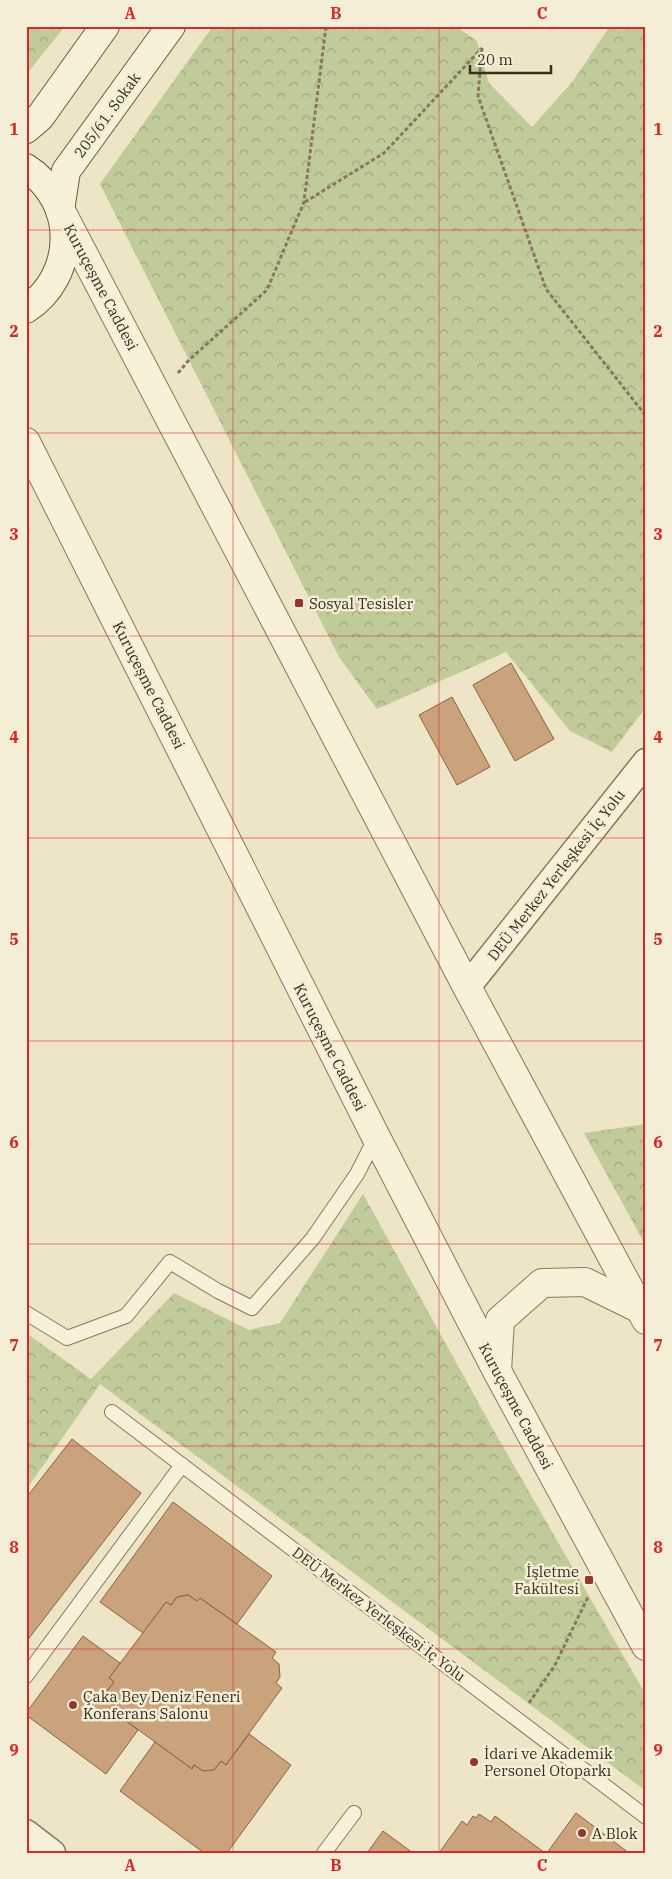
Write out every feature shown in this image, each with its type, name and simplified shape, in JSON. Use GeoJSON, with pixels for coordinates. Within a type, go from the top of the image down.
{"type":"FeatureCollection","features":[{"type":"Feature","properties":{"kind":"street"},"geometry":{"type":"LineString","coordinates":[[26,129],[40,117],[105,26]]}},
{"type":"Feature","properties":{"kind":"street","name":"205/61. Sokak"},"geometry":{"type":"LineString","coordinates":[[60,210],[66,171],[171,26]]}},
{"type":"Feature","properties":{"kind":"street","name":"Kuruçeşme Caddesi"},"geometry":{"type":"LineString","coordinates":[[26,168],[48,187],[467,987],[643,1314]]}},
{"type":"Feature","properties":{"kind":"street"},"geometry":{"type":"LineString","coordinates":[[26,309],[37,302],[53,283],[63,260],[65,235],[60,210]]}},
{"type":"Feature","properties":{"kind":"street","name":"Kuruçeşme Caddesi"},"geometry":{"type":"LineString","coordinates":[[26,442],[376,1138],[497,1371],[646,1646]]}},
{"type":"Feature","properties":{"kind":"street","name":"DEÜ Merkez Yerleşkesi İç Yolu"},"geometry":{"type":"LineString","coordinates":[[467,987],[646,762]]}},
{"type":"Feature","properties":{"kind":"street"},"geometry":{"type":"LineString","coordinates":[[497,1371],[500,1320],[542,1283],[586,1282],[643,1314]]}},
{"type":"Feature","properties":{"kind":"street"},"geometry":{"type":"LineString","coordinates":[[26,1833],[52,1853]]}},
{"type":"Feature","properties":{"kind":"lane"},"geometry":{"type":"LineString","coordinates":[[26,1313],[68,1338],[126,1316],[170,1262],[218,1292],[252,1308],[313,1238],[357,1174],[376,1138]]}},
{"type":"Feature","properties":{"kind":"lane","name":"DEÜ Merkez Yerleşkesi İç Yolu"},"geometry":{"type":"LineString","coordinates":[[112,1412],[646,1817]]}},
{"type":"Feature","properties":{"kind":"lane"},"geometry":{"type":"LineString","coordinates":[[26,1676],[182,1465]]}},
{"type":"Feature","properties":{"kind":"lane"},"geometry":{"type":"LineString","coordinates":[[324,1853],[354,1813]]}},
{"type":"Feature","properties":{"kind":"path"},"geometry":{"type":"LineString","coordinates":[[158,397],[189,360],[267,290],[304,202],[326,26]]}},
{"type":"Feature","properties":{"kind":"path"},"geometry":{"type":"LineString","coordinates":[[304,202],[384,153],[482,48],[478,96],[546,289],[646,416]]}},
{"type":"Feature","properties":{"kind":"path"},"geometry":{"type":"LineString","coordinates":[[518,1720],[555,1665],[588,1595]]}},
{"type":"Feature","properties":{"kind":"green space"},"geometry":{"type":"Polygon","coordinates":[[[26,26],[65,26],[26,75],[26,26]]]}},
{"type":"Feature","properties":{"kind":"green space"},"geometry":{"type":"Polygon","coordinates":[[[213,26],[455,26],[477,41],[489,83],[532,127],[573,81],[610,26],[646,26],[646,707],[612,752],[570,731],[506,652],[377,709],[339,657],[100,184],[213,26]]]}},
{"type":"Feature","properties":{"kind":"green space"},"geometry":{"type":"Polygon","coordinates":[[[646,1124],[646,1246],[584,1133],[646,1124]]]}},
{"type":"Feature","properties":{"kind":"green space"},"geometry":{"type":"Polygon","coordinates":[[[363,1194],[494,1431],[646,1695],[646,1791],[100,1384],[26,1490],[26,1333],[91,1379],[174,1293],[249,1330],[280,1323],[363,1194]]]}},
{"type":"Feature","properties":{"kind":"building"},"geometry":{"type":"Polygon","coordinates":[[[511,663],[554,739],[515,761],[473,685],[511,663]]]}},
{"type":"Feature","properties":{"kind":"building"},"geometry":{"type":"Polygon","coordinates":[[[452,697],[490,767],[457,785],[419,715],[452,697]]]}},
{"type":"Feature","properties":{"kind":"building"},"geometry":{"type":"Polygon","coordinates":[[[72,1439],[141,1493],[26,1642],[26,1498],[72,1439]]]}},
{"type":"Feature","properties":{"kind":"building"},"geometry":{"type":"Polygon","coordinates":[[[173,1502],[272,1576],[237,1624],[200,1598],[197,1601],[188,1595],[177,1597],[171,1605],[166,1602],[143,1633],[100,1602],[173,1502]]]}},
{"type":"Feature","properties":{"kind":"building"},"geometry":{"type":"Polygon","coordinates":[[[188,1595],[197,1601],[200,1598],[276,1652],[272,1658],[279,1664],[280,1677],[276,1683],[282,1688],[226,1765],[221,1761],[214,1770],[203,1771],[194,1765],[192,1769],[114,1712],[118,1708],[109,1702],[107,1691],[114,1682],[109,1678],[166,1602],[171,1605],[177,1597],[188,1595]]]}},
{"type":"Feature","properties":{"kind":"building","name":"Çaka Bey Deniz Feneri Konferans Salonu"},"geometry":{"type":"Polygon","coordinates":[[[83,1636],[120,1663],[109,1678],[114,1682],[107,1691],[109,1702],[118,1708],[114,1712],[138,1730],[106,1774],[26,1715],[83,1636]]]}},
{"type":"Feature","properties":{"kind":"building"},"geometry":{"type":"Polygon","coordinates":[[[249,1734],[291,1765],[227,1853],[204,1853],[120,1791],[155,1742],[192,1769],[194,1765],[203,1771],[214,1770],[221,1761],[226,1765],[249,1734]]]}},
{"type":"Feature","properties":{"kind":"building","name":"A Blok"},"geometry":{"type":"Polygon","coordinates":[[[576,1813],[629,1853],[547,1853],[576,1813]]]}},
{"type":"Feature","properties":{"kind":"building"},"geometry":{"type":"Polygon","coordinates":[[[479,1814],[491,1822],[495,1816],[545,1853],[439,1853],[462,1821],[467,1825],[473,1816],[476,1818],[479,1814]]]}},
{"type":"Feature","properties":{"kind":"building"},"geometry":{"type":"Polygon","coordinates":[[[383,1831],[413,1853],[367,1853],[383,1831]]]}},
{"type":"Feature","properties":{"kind":"place","name":"Sosyal Tesisler"},"geometry":{"type":"Point","coordinates":[299,603]}},
{"type":"Feature","properties":{"kind":"place","name":"İşletme Fakültesi"},"geometry":{"type":"Point","coordinates":[589,1580]}},
{"type":"Feature","properties":{"kind":"place","name":"Çaka Bey Deniz Feneri Konferans Salonu"},"geometry":{"type":"Point","coordinates":[73,1705]}},
{"type":"Feature","properties":{"kind":"place","name":"İdari ve Akademik Personel Otoparkı"},"geometry":{"type":"Point","coordinates":[474,1762]}},
{"type":"Feature","properties":{"kind":"place","name":"A Blok"},"geometry":{"type":"Point","coordinates":[582,1833]}}]}
